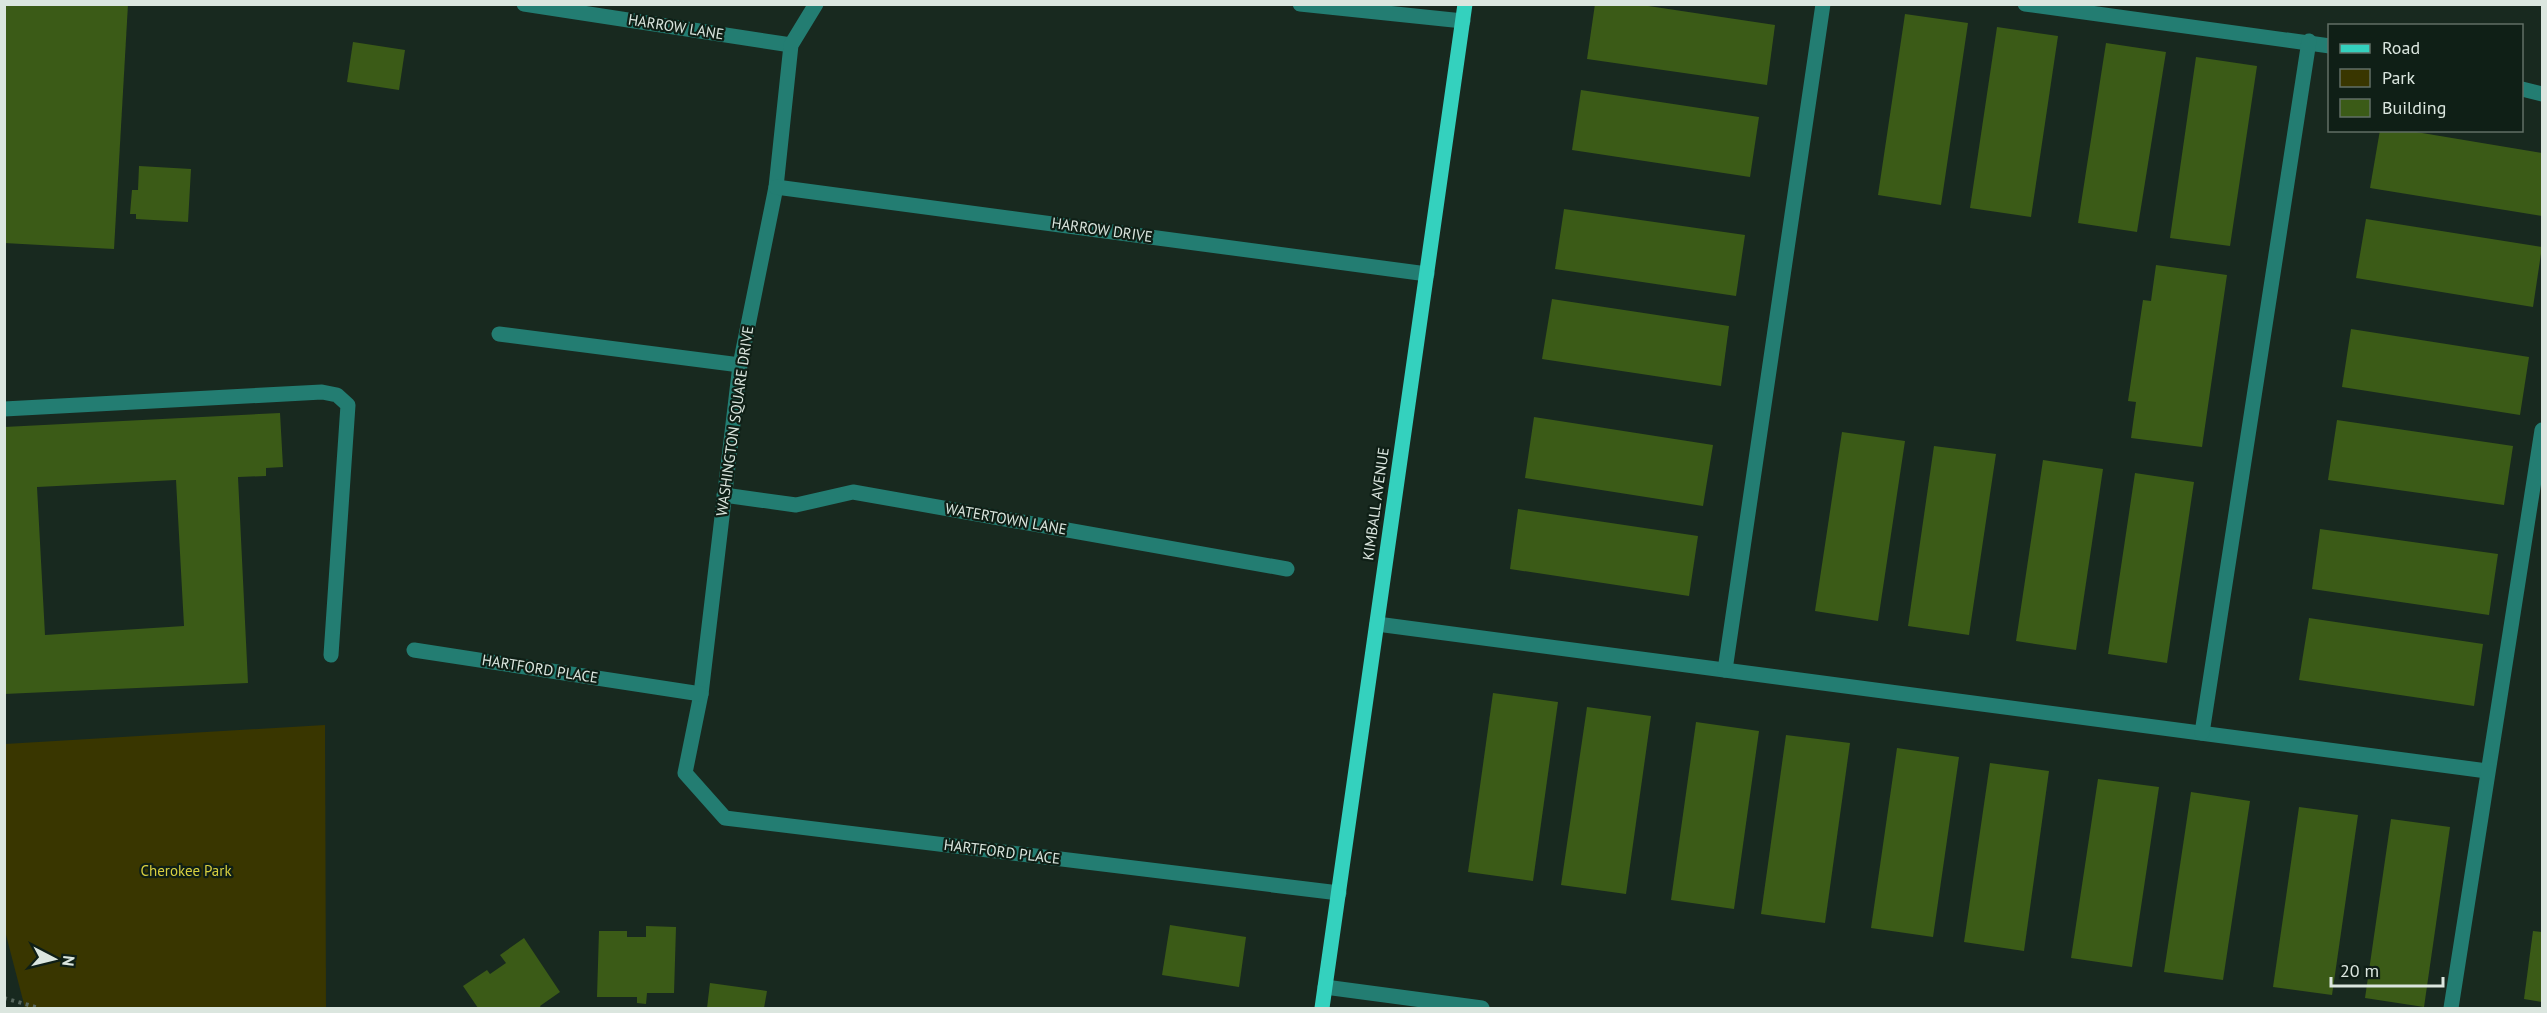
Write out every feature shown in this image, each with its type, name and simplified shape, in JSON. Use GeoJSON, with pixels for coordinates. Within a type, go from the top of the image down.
{"type":"FeatureCollection","features":[{"type":"Feature","properties":{"kind":"main road","name":"KIMBALL AVENUE"},"geometry":{"type":"LineString","coordinates":[[1322,1008],[1465,4]]}},
{"type":"Feature","properties":{"kind":"street","name":"HARROW LANE"},"geometry":{"type":"LineString","coordinates":[[524,4],[791,45]]}},
{"type":"Feature","properties":{"kind":"street","name":"WASHINGTON SQUARE DRIVE"},"geometry":{"type":"LineString","coordinates":[[685,773],[701,694],[740,365],[777,187],[791,45],[816,4]]}},
{"type":"Feature","properties":{"kind":"street"},"geometry":{"type":"LineString","coordinates":[[1300,4],[1463,21]]}},
{"type":"Feature","properties":{"kind":"street"},"geometry":{"type":"LineString","coordinates":[[1725,670],[1823,4]]}},
{"type":"Feature","properties":{"kind":"street"},"geometry":{"type":"LineString","coordinates":[[2025,4],[2309,41],[2328,46]]}},
{"type":"Feature","properties":{"kind":"street"},"geometry":{"type":"LineString","coordinates":[[2202,733],[2309,41]]}},
{"type":"Feature","properties":{"kind":"street"},"geometry":{"type":"LineString","coordinates":[[2523,89],[2542,94]]}},
{"type":"Feature","properties":{"kind":"street","name":"HARROW DRIVE"},"geometry":{"type":"LineString","coordinates":[[777,187],[1427,274]]}},
{"type":"Feature","properties":{"kind":"street"},"geometry":{"type":"LineString","coordinates":[[499,334],[740,365]]}},
{"type":"Feature","properties":{"kind":"street"},"geometry":{"type":"LineString","coordinates":[[4,409],[322,392],[336,395],[348,405],[331,655]]}},
{"type":"Feature","properties":{"kind":"street"},"geometry":{"type":"LineString","coordinates":[[2451,1008],[2542,430]]}},
{"type":"Feature","properties":{"kind":"street","name":"WATERTOWN LANE"},"geometry":{"type":"LineString","coordinates":[[724,495],[796,505],[853,492],[1287,569]]}},
{"type":"Feature","properties":{"kind":"street"},"geometry":{"type":"LineString","coordinates":[[1377,624],[2487,771]]}},
{"type":"Feature","properties":{"kind":"street","name":"HARTFORD PLACE"},"geometry":{"type":"LineString","coordinates":[[414,650],[701,694]]}},
{"type":"Feature","properties":{"kind":"street","name":"HARTFORD PLACE"},"geometry":{"type":"LineString","coordinates":[[685,773],[725,818],[1339,893]]}},
{"type":"Feature","properties":{"kind":"street"},"geometry":{"type":"LineString","coordinates":[[1325,987],[1482,1008]]}},
{"type":"Feature","properties":{"kind":"path"},"geometry":{"type":"LineString","coordinates":[[4,998],[39,1008]]}},
{"type":"Feature","properties":{"kind":"green space","name":"Cherokee Park"},"geometry":{"type":"Polygon","coordinates":[[[325,725],[326,1008],[25,1008],[5,931],[5,744],[325,725]]]}},
{"type":"Feature","properties":{"kind":"building"},"geometry":{"type":"Polygon","coordinates":[[[6,4],[128,4],[114,249],[4,243],[6,4]]]}},
{"type":"Feature","properties":{"kind":"building"},"geometry":{"type":"Polygon","coordinates":[[[1595,4],[1635,4],[1775,25],[1767,85],[1587,59],[1595,4]]]}},
{"type":"Feature","properties":{"kind":"building"},"geometry":{"type":"Polygon","coordinates":[[[1905,14],[1968,23],[1941,205],[1878,195],[1905,14]]]}},
{"type":"Feature","properties":{"kind":"building"},"geometry":{"type":"Polygon","coordinates":[[[1997,27],[2058,36],[2031,217],[1970,208],[1997,27]]]}},
{"type":"Feature","properties":{"kind":"building"},"geometry":{"type":"Polygon","coordinates":[[[353,42],[405,50],[399,90],[347,82],[353,42]]]}},
{"type":"Feature","properties":{"kind":"building"},"geometry":{"type":"Polygon","coordinates":[[[2106,43],[2166,52],[2137,232],[2078,223],[2106,43]]]}},
{"type":"Feature","properties":{"kind":"building"},"geometry":{"type":"Polygon","coordinates":[[[2196,57],[2257,66],[2230,246],[2170,238],[2196,57]]]}},
{"type":"Feature","properties":{"kind":"building"},"geometry":{"type":"Polygon","coordinates":[[[1581,90],[1759,117],[1750,177],[1572,150],[1581,90]]]}},
{"type":"Feature","properties":{"kind":"building"},"geometry":{"type":"Polygon","coordinates":[[[2380,132],[2416,132],[2542,153],[2542,216],[2370,188],[2380,132]]]}},
{"type":"Feature","properties":{"kind":"building"},"geometry":{"type":"Polygon","coordinates":[[[139,166],[191,169],[188,222],[136,219],[136,214],[130,214],[132,190],[138,190],[139,166]]]}},
{"type":"Feature","properties":{"kind":"building"},"geometry":{"type":"Polygon","coordinates":[[[1564,209],[1745,235],[1736,296],[1555,269],[1564,209]]]}},
{"type":"Feature","properties":{"kind":"building"},"geometry":{"type":"Polygon","coordinates":[[[2366,219],[2542,247],[2533,307],[2356,278],[2366,219]]]}},
{"type":"Feature","properties":{"kind":"building"},"geometry":{"type":"Polygon","coordinates":[[[2156,265],[2227,275],[2202,447],[2131,438],[2136,402],[2128,401],[2143,300],[2151,301],[2156,265]]]}},
{"type":"Feature","properties":{"kind":"building"},"geometry":{"type":"Polygon","coordinates":[[[1552,299],[1729,326],[1721,386],[1542,359],[1552,299]]]}},
{"type":"Feature","properties":{"kind":"building"},"geometry":{"type":"Polygon","coordinates":[[[2351,329],[2529,357],[2520,415],[2342,387],[2351,329]]]}},
{"type":"Feature","properties":{"kind":"building"},"geometry":{"type":"Polygon","coordinates":[[[280,413],[283,467],[266,468],[266,476],[238,477],[248,683],[4,694],[4,427],[280,413]],[[176,480],[37,487],[45,635],[184,626],[176,480]]]}},
{"type":"Feature","properties":{"kind":"building"},"geometry":{"type":"Polygon","coordinates":[[[1534,417],[1713,445],[1703,506],[1525,478],[1534,417]]]}},
{"type":"Feature","properties":{"kind":"building"},"geometry":{"type":"Polygon","coordinates":[[[2337,420],[2513,446],[2504,505],[2328,480],[2337,420]]]}},
{"type":"Feature","properties":{"kind":"building"},"geometry":{"type":"Polygon","coordinates":[[[1842,432],[1905,441],[1878,621],[1815,611],[1842,432]]]}},
{"type":"Feature","properties":{"kind":"building"},"geometry":{"type":"Polygon","coordinates":[[[1934,446],[1996,454],[1969,635],[1908,626],[1934,446]]]}},
{"type":"Feature","properties":{"kind":"building"},"geometry":{"type":"Polygon","coordinates":[[[2043,460],[2103,469],[2076,650],[2016,641],[2043,460]]]}},
{"type":"Feature","properties":{"kind":"building"},"geometry":{"type":"Polygon","coordinates":[[[2135,473],[2194,482],[2167,663],[2108,654],[2135,473]]]}},
{"type":"Feature","properties":{"kind":"building"},"geometry":{"type":"Polygon","coordinates":[[[1518,509],[1698,536],[1689,596],[1510,569],[1518,509]]]}},
{"type":"Feature","properties":{"kind":"building"},"geometry":{"type":"Polygon","coordinates":[[[2320,529],[2498,554],[2489,615],[2312,589],[2320,529]]]}},
{"type":"Feature","properties":{"kind":"building"},"geometry":{"type":"Polygon","coordinates":[[[2309,618],[2483,644],[2474,706],[2299,680],[2309,618]]]}},
{"type":"Feature","properties":{"kind":"building"},"geometry":{"type":"Polygon","coordinates":[[[1493,693],[1558,702],[1533,881],[1468,872],[1493,693]]]}},
{"type":"Feature","properties":{"kind":"building"},"geometry":{"type":"Polygon","coordinates":[[[1587,707],[1651,716],[1626,894],[1561,885],[1587,707]]]}},
{"type":"Feature","properties":{"kind":"building"},"geometry":{"type":"Polygon","coordinates":[[[1696,722],[1759,731],[1734,909],[1671,900],[1696,722]]]}},
{"type":"Feature","properties":{"kind":"building"},"geometry":{"type":"Polygon","coordinates":[[[1786,735],[1850,743],[1825,923],[1761,914],[1786,735]]]}},
{"type":"Feature","properties":{"kind":"building"},"geometry":{"type":"Polygon","coordinates":[[[1897,748],[1959,757],[1933,937],[1871,928],[1897,748]]]}},
{"type":"Feature","properties":{"kind":"building"},"geometry":{"type":"Polygon","coordinates":[[[1990,763],[2049,771],[2024,951],[1964,942],[1990,763]]]}},
{"type":"Feature","properties":{"kind":"building"},"geometry":{"type":"Polygon","coordinates":[[[2098,779],[2159,787],[2132,967],[2071,958],[2098,779]]]}},
{"type":"Feature","properties":{"kind":"building"},"geometry":{"type":"Polygon","coordinates":[[[2191,792],[2250,801],[2223,980],[2164,972],[2191,792]]]}},
{"type":"Feature","properties":{"kind":"building"},"geometry":{"type":"Polygon","coordinates":[[[2299,807],[2358,815],[2332,995],[2273,987],[2299,807]]]}},
{"type":"Feature","properties":{"kind":"building"},"geometry":{"type":"Polygon","coordinates":[[[2391,819],[2450,827],[2424,1007],[2365,998],[2391,819]]]}},
{"type":"Feature","properties":{"kind":"building"},"geometry":{"type":"Polygon","coordinates":[[[1170,925],[1246,937],[1239,987],[1162,975],[1170,925]]]}},
{"type":"Feature","properties":{"kind":"building"},"geometry":{"type":"Polygon","coordinates":[[[646,926],[676,927],[674,993],[647,993],[646,1004],[637,1003],[637,997],[597,997],[599,931],[627,931],[627,937],[646,937],[646,926]]]}},
{"type":"Feature","properties":{"kind":"building"},"geometry":{"type":"Polygon","coordinates":[[[2533,931],[2542,932],[2542,1002],[2524,999],[2533,931]]]}},
{"type":"Feature","properties":{"kind":"building"},"geometry":{"type":"Polygon","coordinates":[[[524,938],[560,992],[540,1006],[541,1008],[478,1008],[463,986],[487,970],[490,974],[506,963],[500,955],[524,938]]]}},
{"type":"Feature","properties":{"kind":"building"},"geometry":{"type":"Polygon","coordinates":[[[710,983],[767,991],[764,1008],[707,1008],[710,983]]]}}]}
